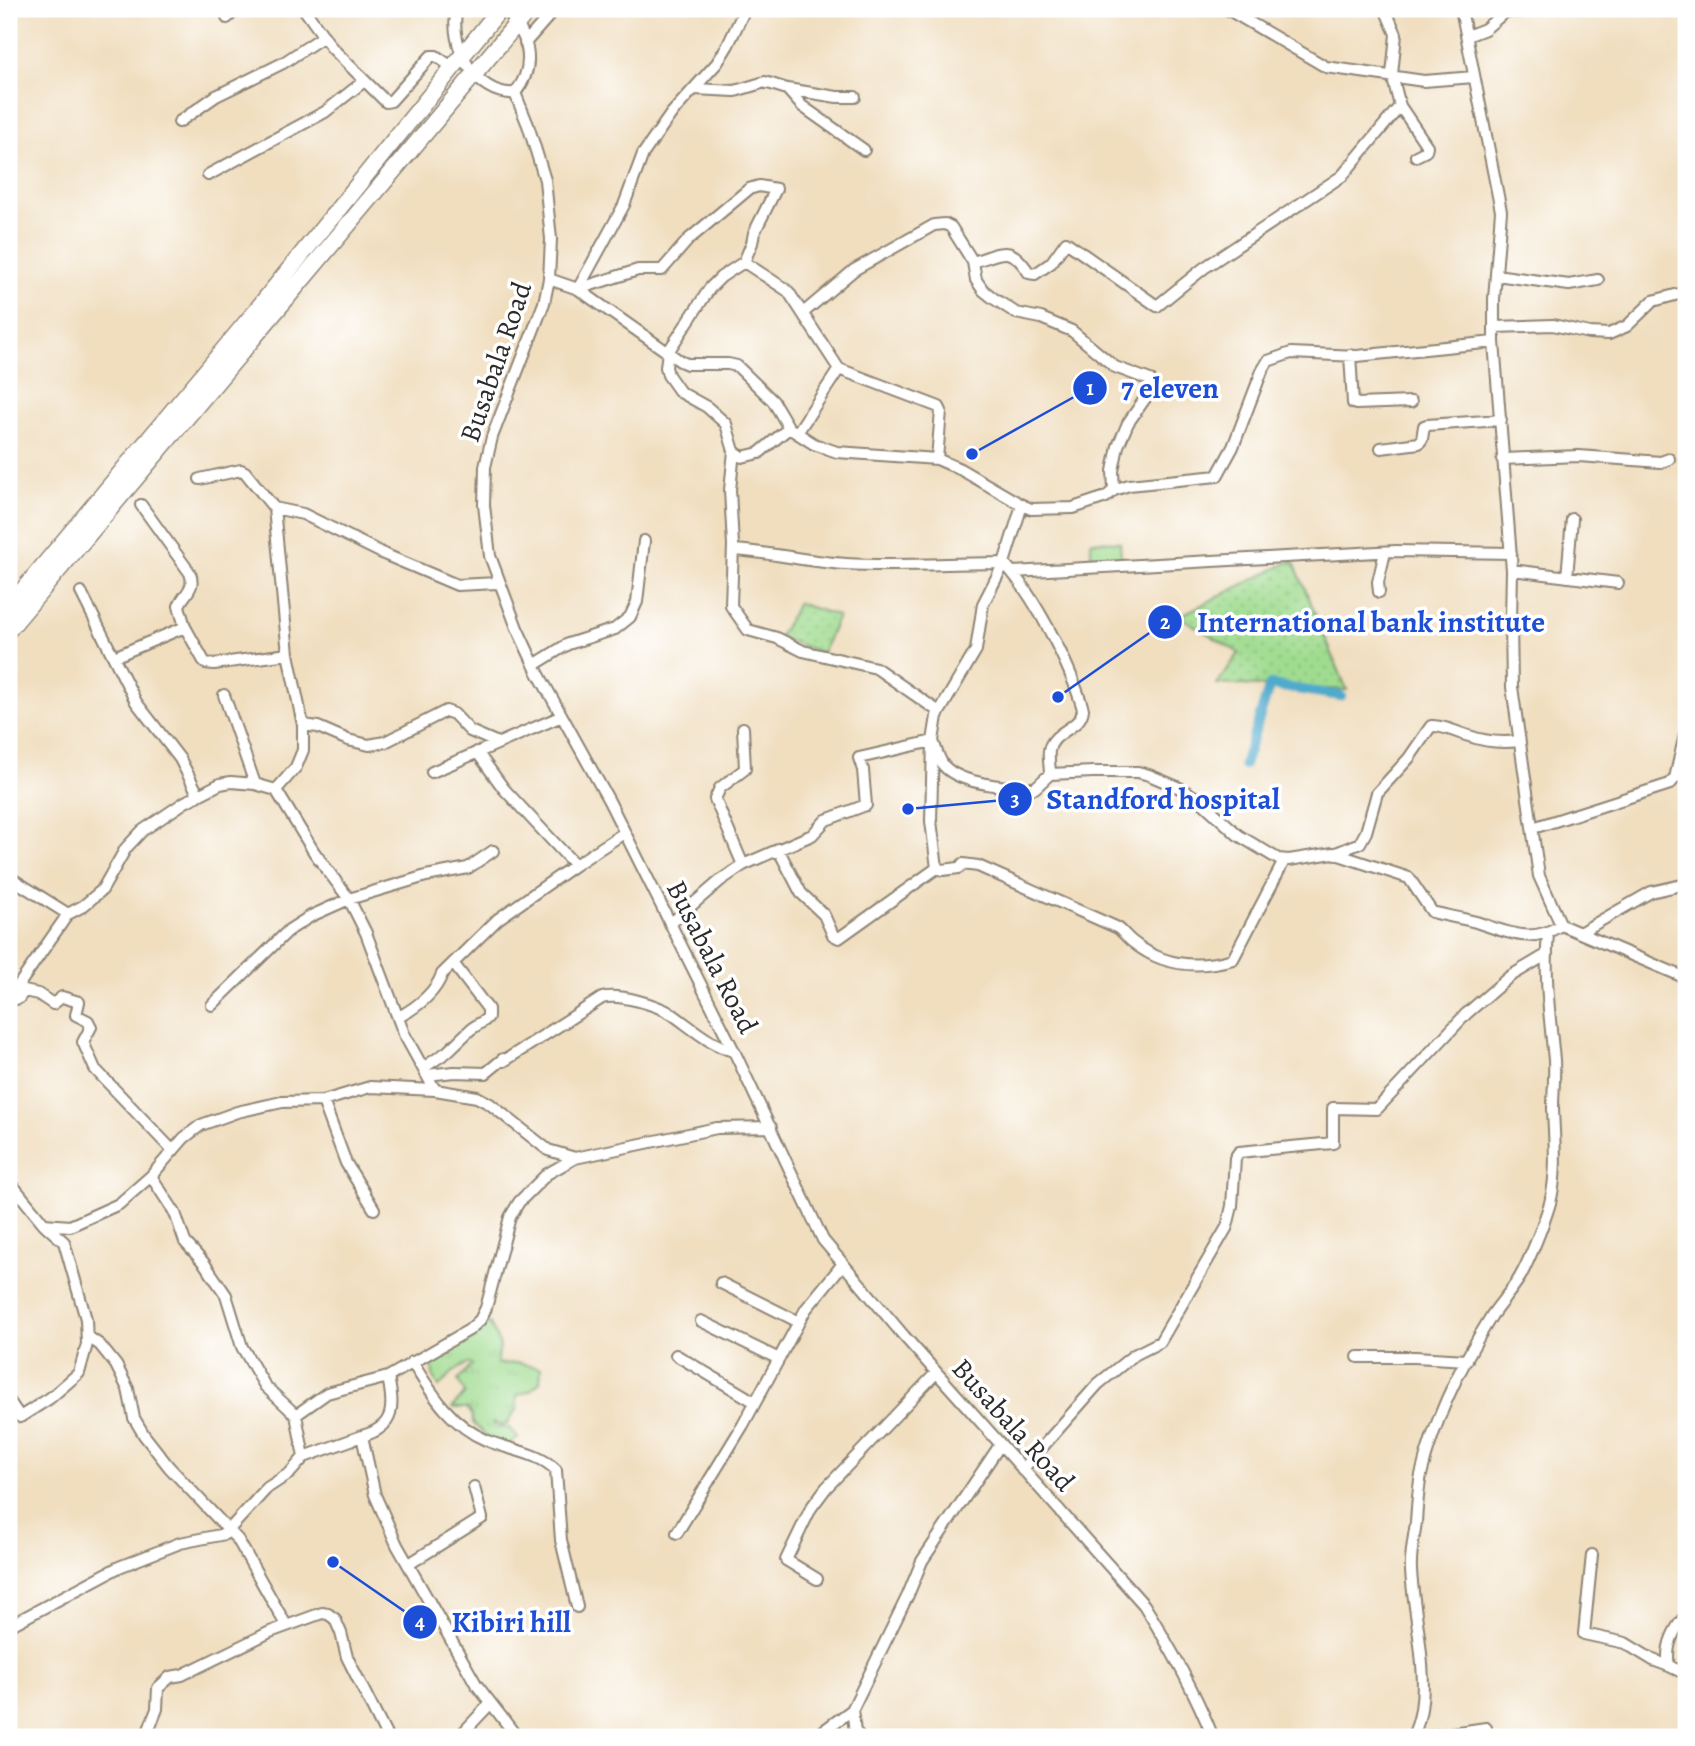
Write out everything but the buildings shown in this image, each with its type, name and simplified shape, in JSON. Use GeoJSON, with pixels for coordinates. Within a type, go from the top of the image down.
{"type":"FeatureCollection","features":[{"type":"Feature","properties":{"kind":"highway"},"geometry":{"type":"LineString","coordinates":[[9,607],[243,328],[457,61],[502,9]]}},
{"type":"Feature","properties":{"kind":"highway"},"geometry":{"type":"LineString","coordinates":[[9,629],[529,9]]}},
{"type":"Feature","properties":{"kind":"street"},"geometry":{"type":"LineString","coordinates":[[228,18],[237,9]]}},
{"type":"Feature","properties":{"kind":"street"},"geometry":{"type":"LineString","coordinates":[[304,9],[332,48],[363,82],[389,102],[431,55],[457,61],[502,94],[515,93],[525,81],[527,72],[525,43],[518,23],[502,9]]}},
{"type":"Feature","properties":{"kind":"street"},"geometry":{"type":"LineString","coordinates":[[457,9],[454,34],[457,61]]}},
{"type":"Feature","properties":{"kind":"street"},"geometry":{"type":"LineString","coordinates":[[525,43],[555,9]]}},
{"type":"Feature","properties":{"kind":"street"},"geometry":{"type":"LineString","coordinates":[[578,289],[624,205],[643,153],[671,114],[717,62],[745,9]]}},
{"type":"Feature","properties":{"kind":"street"},"geometry":{"type":"LineString","coordinates":[[1227,9],[1326,67],[1424,81],[1474,76]]}},
{"type":"Feature","properties":{"kind":"street"},"geometry":{"type":"LineString","coordinates":[[1385,9],[1396,34],[1392,75],[1400,106],[1427,146],[1426,150],[1416,156]]}},
{"type":"Feature","properties":{"kind":"street"},"geometry":{"type":"LineString","coordinates":[[1461,9],[1501,211],[1494,342],[1512,570],[1513,687],[1539,876],[1561,925],[1686,978]]}},
{"type":"Feature","properties":{"kind":"street"},"geometry":{"type":"LineString","coordinates":[[1467,36],[1485,29],[1506,11],[1542,9]]}},
{"type":"Feature","properties":{"kind":"street"},"geometry":{"type":"LineString","coordinates":[[179,122],[216,96],[283,63],[324,36]]}},
{"type":"Feature","properties":{"kind":"street"},"geometry":{"type":"LineString","coordinates":[[208,175],[325,112],[363,82]]}},
{"type":"Feature","properties":{"kind":"street"},"geometry":{"type":"LineString","coordinates":[[694,89],[735,90],[765,82],[787,89],[855,97]]}},
{"type":"Feature","properties":{"kind":"street"},"geometry":{"type":"LineString","coordinates":[[787,89],[810,112],[864,150]]}},
{"type":"Feature","properties":{"kind":"street","name":"Busabala Road"},"geometry":{"type":"LineString","coordinates":[[515,93],[545,180],[551,239],[549,279],[535,331],[492,437],[485,467],[485,532],[498,583],[534,665],[624,833],[734,1051],[823,1240],[936,1373],[1144,1605],[1170,1645],[1195,1693],[1213,1737]]}},
{"type":"Feature","properties":{"kind":"street"},"geometry":{"type":"LineString","coordinates":[[973,262],[1003,251],[1015,254],[1029,273],[1035,274],[1051,263],[1066,242],[1157,306],[1204,268],[1342,176],[1400,106]]}},
{"type":"Feature","properties":{"kind":"street"},"geometry":{"type":"LineString","coordinates":[[578,289],[638,270],[662,270],[689,239],[749,189],[759,186],[776,189],[754,233],[744,262],[713,284],[668,352],[666,367],[680,392],[707,407],[726,424],[734,452],[730,490],[733,550],[731,606],[748,630],[778,639],[803,651],[876,668],[938,711]]}},
{"type":"Feature","properties":{"kind":"street"},"geometry":{"type":"LineString","coordinates":[[803,313],[854,270],[934,225],[945,224],[951,227],[973,262],[976,279],[983,289],[1016,313],[1041,318],[1072,331],[1118,369],[1150,380],[1151,390],[1128,424],[1118,446],[1113,471],[1114,490]]}},
{"type":"Feature","properties":{"kind":"street"},"geometry":{"type":"LineString","coordinates":[[744,262],[782,286],[839,369],[939,407],[941,411],[937,459]]}},
{"type":"Feature","properties":{"kind":"street"},"geometry":{"type":"LineString","coordinates":[[1496,275],[1569,285],[1598,280]]}},
{"type":"Feature","properties":{"kind":"street"},"geometry":{"type":"LineString","coordinates":[[549,279],[578,289],[687,363],[737,366],[773,401],[793,430],[814,444],[837,452],[937,459],[986,482],[1022,505],[1045,510],[1073,508],[1106,497],[1114,490],[1129,485],[1217,476],[1233,447],[1268,361],[1291,353],[1350,355],[1494,342]]}},
{"type":"Feature","properties":{"kind":"street"},"geometry":{"type":"LineString","coordinates":[[1495,327],[1553,325],[1589,333],[1609,334],[1627,326],[1653,301],[1686,292]]}},
{"type":"Feature","properties":{"kind":"street"},"geometry":{"type":"LineString","coordinates":[[1350,355],[1353,402],[1411,402]]}},
{"type":"Feature","properties":{"kind":"street"},"geometry":{"type":"LineString","coordinates":[[734,452],[742,457],[759,453],[793,430],[839,369]]}},
{"type":"Feature","properties":{"kind":"street"},"geometry":{"type":"LineString","coordinates":[[1381,448],[1419,443],[1424,426],[1427,425],[1501,420]]}},
{"type":"Feature","properties":{"kind":"street"},"geometry":{"type":"LineString","coordinates":[[1502,459],[1578,456],[1661,462],[1669,460]]}},
{"type":"Feature","properties":{"kind":"street"},"geometry":{"type":"LineString","coordinates":[[200,479],[241,470],[274,509],[288,654],[303,724],[303,750],[296,766],[276,790]]}},
{"type":"Feature","properties":{"kind":"street"},"geometry":{"type":"LineString","coordinates":[[141,505],[192,579],[191,589],[179,606],[185,627],[203,659],[209,664],[288,654]]}},
{"type":"Feature","properties":{"kind":"street"},"geometry":{"type":"LineString","coordinates":[[937,868],[931,821],[933,741],[938,711],[976,650],[983,604],[1004,563],[1022,505]]}},
{"type":"Feature","properties":{"kind":"street"},"geometry":{"type":"LineString","coordinates":[[274,509],[303,514],[386,555],[457,585],[498,583]]}},
{"type":"Feature","properties":{"kind":"street"},"geometry":{"type":"LineString","coordinates":[[1567,577],[1572,519]]}},
{"type":"Feature","properties":{"kind":"street"},"geometry":{"type":"LineString","coordinates":[[534,665],[574,641],[615,629],[630,617],[637,602],[645,541]]}},
{"type":"Feature","properties":{"kind":"street"},"geometry":{"type":"LineString","coordinates":[[733,550],[765,552],[805,561],[849,564],[1004,563],[1013,572],[1049,632],[1083,709],[1077,723],[1056,737],[1050,747],[1050,774]]}},
{"type":"Feature","properties":{"kind":"street"},"geometry":{"type":"LineString","coordinates":[[1013,572],[1385,552],[1511,553]]}},
{"type":"Feature","properties":{"kind":"street"},"geometry":{"type":"LineString","coordinates":[[1380,592],[1378,582],[1385,552]]}},
{"type":"Feature","properties":{"kind":"street"},"geometry":{"type":"LineString","coordinates":[[1512,570],[1618,583]]}},
{"type":"Feature","properties":{"kind":"street"},"geometry":{"type":"LineString","coordinates":[[81,592],[136,702],[180,759],[198,794]]}},
{"type":"Feature","properties":{"kind":"street"},"geometry":{"type":"LineString","coordinates":[[114,657],[185,627]]}},
{"type":"Feature","properties":{"kind":"street"},"geometry":{"type":"LineString","coordinates":[[223,695],[255,783]]}},
{"type":"Feature","properties":{"kind":"street"},"geometry":{"type":"LineString","coordinates":[[303,724],[369,745],[385,742],[446,711],[454,714],[470,731],[498,743]]}},
{"type":"Feature","properties":{"kind":"street"},"geometry":{"type":"LineString","coordinates":[[432,772],[562,716]]}},
{"type":"Feature","properties":{"kind":"street"},"geometry":{"type":"LineString","coordinates":[[933,741],[942,764],[947,769],[985,785],[1035,788],[1050,774],[1138,772],[1158,778],[1201,801],[1238,835],[1284,861],[1336,853],[1360,843],[1366,832],[1377,793],[1409,758],[1431,726],[1440,726],[1479,740],[1502,743],[1519,741]]}},
{"type":"Feature","properties":{"kind":"street"},"geometry":{"type":"LineString","coordinates":[[743,728],[745,769],[720,788],[715,799],[743,866]]}},
{"type":"Feature","properties":{"kind":"street"},"geometry":{"type":"LineString","coordinates":[[1533,828],[1673,782],[1686,730]]}},
{"type":"Feature","properties":{"kind":"street"},"geometry":{"type":"LineString","coordinates":[[670,924],[721,880],[743,866],[812,835],[826,820],[866,805],[863,770],[859,758],[933,741]]}},
{"type":"Feature","properties":{"kind":"street"},"geometry":{"type":"LineString","coordinates":[[477,752],[504,789],[575,864]]}},
{"type":"Feature","properties":{"kind":"street"},"geometry":{"type":"LineString","coordinates":[[9,1000],[68,914],[83,906],[102,890],[126,848],[142,831],[198,794],[231,782],[255,783],[276,790],[314,852],[349,899],[366,933],[409,1044],[435,1090]]}},
{"type":"Feature","properties":{"kind":"street"},"geometry":{"type":"LineString","coordinates":[[399,1017],[416,1007],[433,991],[442,974],[498,919],[624,833]]}},
{"type":"Feature","properties":{"kind":"street"},"geometry":{"type":"LineString","coordinates":[[778,849],[801,893],[824,915],[833,936],[839,938],[937,868]]}},
{"type":"Feature","properties":{"kind":"street"},"geometry":{"type":"LineString","coordinates":[[212,1005],[289,930],[312,916],[349,899],[426,876],[468,868],[492,851]]}},
{"type":"Feature","properties":{"kind":"street"},"geometry":{"type":"LineString","coordinates":[[1336,853],[1409,878],[1432,912],[1474,921],[1515,936],[1548,933],[1561,925]]}},
{"type":"Feature","properties":{"kind":"street"},"geometry":{"type":"LineString","coordinates":[[937,868],[959,868],[963,864],[978,866],[1124,932],[1133,943],[1163,961],[1212,965],[1233,960],[1284,861]]}},
{"type":"Feature","properties":{"kind":"street"},"geometry":{"type":"LineString","coordinates":[[9,877],[68,914]]}},
{"type":"Feature","properties":{"kind":"street"},"geometry":{"type":"LineString","coordinates":[[1581,932],[1651,892],[1686,884]]}},
{"type":"Feature","properties":{"kind":"street"},"geometry":{"type":"LineString","coordinates":[[1486,1728],[1419,1736],[1422,1697],[1421,1644],[1410,1566],[1421,1476],[1440,1418],[1467,1360],[1492,1316],[1520,1276],[1549,1203],[1556,1141],[1553,1108],[1554,1064],[1546,955],[1548,933]]}},
{"type":"Feature","properties":{"kind":"street"},"geometry":{"type":"LineString","coordinates":[[1022,1470],[1098,1384],[1134,1355],[1160,1342],[1227,1227],[1232,1206],[1237,1154],[1333,1143],[1334,1108],[1377,1109],[1466,1014],[1509,977],[1546,955]]}},
{"type":"Feature","properties":{"kind":"street"},"geometry":{"type":"LineString","coordinates":[[425,1072],[489,1014],[488,1009],[453,964]]}},
{"type":"Feature","properties":{"kind":"street"},"geometry":{"type":"LineString","coordinates":[[9,1000],[19,999],[24,991],[38,994],[53,1004],[62,997],[79,1002],[76,1015],[88,1021],[91,1027],[83,1042],[92,1064],[173,1151]]}},
{"type":"Feature","properties":{"kind":"street"},"geometry":{"type":"LineString","coordinates":[[425,1072],[486,1073],[503,1059],[504,1061],[608,996],[628,998],[670,1013],[716,1045],[734,1051]]}},
{"type":"Feature","properties":{"kind":"street"},"geometry":{"type":"LineString","coordinates":[[44,1224],[70,1226],[119,1204],[151,1176],[191,1132],[217,1118],[282,1102],[323,1101],[370,1087],[435,1090],[477,1097],[548,1150],[575,1158]]}},
{"type":"Feature","properties":{"kind":"street"},"geometry":{"type":"LineString","coordinates":[[323,1101],[346,1163],[374,1209]]}},
{"type":"Feature","properties":{"kind":"street"},"geometry":{"type":"LineString","coordinates":[[296,1415],[327,1393],[388,1377],[480,1321],[493,1290],[500,1247],[515,1208],[537,1182],[575,1158],[717,1128],[771,1127]]}},
{"type":"Feature","properties":{"kind":"street"},"geometry":{"type":"LineString","coordinates":[[151,1176],[175,1213],[185,1242],[204,1263],[226,1295],[242,1346],[265,1386],[296,1415],[304,1457]]}},
{"type":"Feature","properties":{"kind":"street"},"geometry":{"type":"LineString","coordinates":[[9,1181],[44,1224],[64,1242],[86,1319],[87,1336],[79,1373],[51,1398],[20,1417],[9,1401]]}},
{"type":"Feature","properties":{"kind":"street"},"geometry":{"type":"LineString","coordinates":[[64,1242],[70,1226]]}},
{"type":"Feature","properties":{"kind":"street"},"geometry":{"type":"LineString","coordinates":[[677,1533],[806,1310],[842,1265]]}},
{"type":"Feature","properties":{"kind":"street"},"geometry":{"type":"LineString","coordinates":[[721,1283],[799,1322]]}},
{"type":"Feature","properties":{"kind":"street"},"geometry":{"type":"LineString","coordinates":[[701,1321],[779,1359]]}},
{"type":"Feature","properties":{"kind":"street"},"geometry":{"type":"LineString","coordinates":[[87,1336],[100,1345],[116,1365],[128,1389],[134,1418],[144,1435],[169,1467],[215,1517],[231,1530],[251,1559],[285,1625]]}},
{"type":"Feature","properties":{"kind":"street"},"geometry":{"type":"LineString","coordinates":[[676,1355],[755,1402]]}},
{"type":"Feature","properties":{"kind":"street"},"geometry":{"type":"LineString","coordinates":[[1358,1357],[1467,1360]]}},
{"type":"Feature","properties":{"kind":"street"},"geometry":{"type":"LineString","coordinates":[[412,1362],[445,1411],[467,1430],[485,1440],[538,1458],[556,1470],[561,1540],[577,1606]]}},
{"type":"Feature","properties":{"kind":"street"},"geometry":{"type":"LineString","coordinates":[[817,1579],[786,1560],[811,1508],[826,1488],[936,1373]]}},
{"type":"Feature","properties":{"kind":"street"},"geometry":{"type":"LineString","coordinates":[[9,1626],[119,1567],[180,1543],[231,1530],[267,1488],[290,1474],[304,1457],[380,1429],[390,1415],[392,1399],[388,1377]]}},
{"type":"Feature","properties":{"kind":"street"},"geometry":{"type":"LineString","coordinates":[[362,1436],[375,1494],[397,1545],[459,1656],[490,1704],[517,1737]]}},
{"type":"Feature","properties":{"kind":"street"},"geometry":{"type":"LineString","coordinates":[[815,1737],[852,1710],[922,1561],[1000,1445]]}},
{"type":"Feature","properties":{"kind":"street"},"geometry":{"type":"LineString","coordinates":[[409,1564],[482,1518],[474,1487]]}},
{"type":"Feature","properties":{"kind":"street"},"geometry":{"type":"LineString","coordinates":[[1592,1555],[1584,1634],[1625,1643],[1653,1660],[1686,1674]]}},
{"type":"Feature","properties":{"kind":"street"},"geometry":{"type":"LineString","coordinates":[[146,1737],[157,1709],[158,1688],[170,1677],[182,1675],[285,1625],[322,1613],[335,1619],[355,1675],[387,1737]]}},
{"type":"Feature","properties":{"kind":"street"},"geometry":{"type":"LineString","coordinates":[[1669,1666],[1668,1648],[1677,1627],[1686,1615]]}},
{"type":"Feature","properties":{"kind":"street"},"geometry":{"type":"LineString","coordinates":[[459,1737],[490,1704]]}},
{"type":"Feature","properties":{"kind":"street"},"geometry":{"type":"LineString","coordinates":[[852,1710],[855,1731],[860,1737]]}},
{"type":"Feature","properties":{"kind":"green space"},"geometry":{"type":"Polygon","coordinates":[[[1091,541],[1120,542],[1121,558],[1091,556],[1091,541]]]}},
{"type":"Feature","properties":{"kind":"green space"},"geometry":{"type":"Polygon","coordinates":[[[1293,560],[1347,690],[1217,684],[1239,653],[1179,616],[1293,560]]]}},
{"type":"Feature","properties":{"kind":"green space"},"geometry":{"type":"Polygon","coordinates":[[[798,603],[838,616],[822,653],[779,637],[798,603]]]}},
{"type":"Feature","properties":{"kind":"green space"},"geometry":{"type":"Polygon","coordinates":[[[490,1323],[500,1346],[497,1364],[519,1363],[541,1368],[540,1382],[530,1391],[517,1395],[517,1409],[506,1425],[493,1423],[497,1427],[509,1428],[518,1438],[507,1445],[487,1437],[473,1423],[467,1408],[452,1408],[465,1393],[458,1380],[472,1365],[468,1363],[452,1373],[439,1387],[433,1375],[431,1359],[447,1344],[490,1323]]]}},
{"type":"Feature","properties":{"kind":"waterway"},"geometry":{"type":"LineString","coordinates":[[1244,765],[1270,685],[1341,696]]}},
{"type":"Feature","properties":{"kind":"place","name":"7 eleven"},"geometry":{"type":"Point","coordinates":[972,454]}},
{"type":"Feature","properties":{"kind":"place","name":"International bank institute"},"geometry":{"type":"Point","coordinates":[1058,697]}},
{"type":"Feature","properties":{"kind":"place","name":"Standford hospital"},"geometry":{"type":"Point","coordinates":[908,809]}},
{"type":"Feature","properties":{"kind":"place","name":"Kibiri hill"},"geometry":{"type":"Point","coordinates":[333,1562]}}]}
